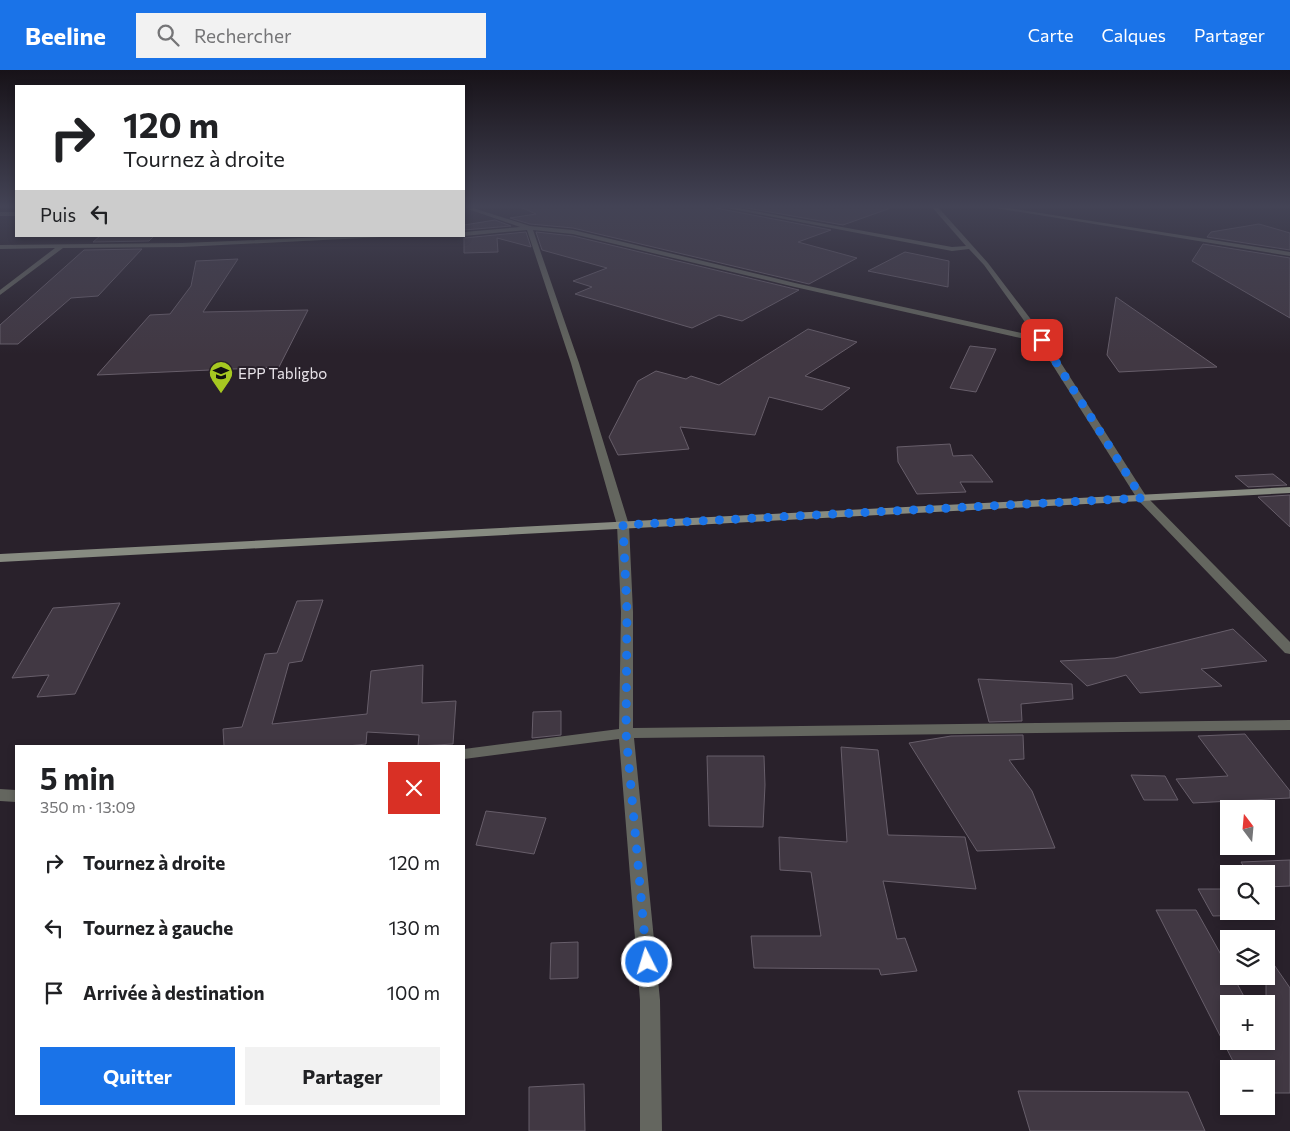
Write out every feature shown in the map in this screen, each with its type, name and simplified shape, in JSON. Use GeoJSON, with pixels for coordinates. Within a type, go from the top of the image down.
{"type":"FeatureCollection","features":[{"type":"Feature","properties":{"kind":"main road"},"geometry":{"type":"LineString","coordinates":[[0,558],[1290,490]]}},
{"type":"Feature","properties":{"kind":"street"},"geometry":{"type":"LineString","coordinates":[[0,293],[49,256]]}},
{"type":"Feature","properties":{"kind":"street"},"geometry":{"type":"LineString","coordinates":[[538,256],[575,364],[623,525],[627,612],[626,733],[650,1000],[651,1131]]}},
{"type":"Feature","properties":{"kind":"street"},"geometry":{"type":"LineString","coordinates":[[671,256],[1042,340]]}},
{"type":"Feature","properties":{"kind":"street"},"geometry":{"type":"LineString","coordinates":[[979,256],[1042,340],[1142,498],[1290,650]]}},
{"type":"Feature","properties":{"kind":"street"},"geometry":{"type":"LineString","coordinates":[[465,754],[626,733],[1290,725]]}},
{"type":"Feature","properties":{"kind":"street"},"geometry":{"type":"LineString","coordinates":[[0,796],[15,796]]}},
{"type":"Feature","properties":{"kind":"building"},"geometry":{"type":"Polygon","coordinates":[[[78,256],[136,256],[98,296],[71,298],[18,344],[0,344],[0,325],[78,256]]]}},
{"type":"Feature","properties":{"kind":"building"},"geometry":{"type":"Polygon","coordinates":[[[562,256],[655,256],[799,290],[742,321],[719,315],[692,328],[575,294],[592,287],[573,281],[607,268],[562,256]]]}},
{"type":"Feature","properties":{"kind":"building"},"geometry":{"type":"Polygon","coordinates":[[[689,256],[848,256],[857,258],[809,284],[689,256]]]}},
{"type":"Feature","properties":{"kind":"building"},"geometry":{"type":"Polygon","coordinates":[[[898,256],[922,256],[949,261],[948,287],[868,271],[898,256]]]}},
{"type":"Feature","properties":{"kind":"building"},"geometry":{"type":"Polygon","coordinates":[[[1196,256],[1275,256],[1290,258],[1290,318],[1192,261],[1196,256]]]}},
{"type":"Feature","properties":{"kind":"building"},"geometry":{"type":"Polygon","coordinates":[[[238,259],[203,312],[308,310],[279,367],[97,375],[150,315],[170,314],[191,286],[196,261],[238,259]]]}},
{"type":"Feature","properties":{"kind":"building"},"geometry":{"type":"Polygon","coordinates":[[[1116,297],[1217,367],[1119,372],[1107,355],[1116,297]]]}},
{"type":"Feature","properties":{"kind":"building"},"geometry":{"type":"Polygon","coordinates":[[[808,329],[857,342],[805,376],[850,388],[822,410],[769,397],[755,435],[680,427],[689,449],[618,455],[609,437],[638,381],[656,371],[686,379],[691,376],[719,385],[808,329]]]}},
{"type":"Feature","properties":{"kind":"building"},"geometry":{"type":"Polygon","coordinates":[[[970,346],[996,349],[976,392],[950,388],[970,346]]]}},
{"type":"Feature","properties":{"kind":"building"},"geometry":{"type":"Polygon","coordinates":[[[950,444],[953,456],[972,455],[993,482],[960,482],[966,492],[917,494],[898,462],[897,447],[950,444]]]}},
{"type":"Feature","properties":{"kind":"building"},"geometry":{"type":"Polygon","coordinates":[[[1273,474],[1287,485],[1248,487],[1235,476],[1273,474]]]}},
{"type":"Feature","properties":{"kind":"building"},"geometry":{"type":"Polygon","coordinates":[[[1290,495],[1290,527],[1258,497],[1290,495]]]}},
{"type":"Feature","properties":{"kind":"building"},"geometry":{"type":"Polygon","coordinates":[[[323,600],[302,661],[289,663],[272,724],[367,714],[371,671],[423,665],[422,703],[456,701],[453,744],[418,745],[419,735],[367,732],[366,744],[357,745],[224,745],[223,729],[242,727],[265,654],[277,653],[297,601],[323,600]]]}},
{"type":"Feature","properties":{"kind":"building"},"geometry":{"type":"Polygon","coordinates":[[[120,603],[75,694],[37,697],[49,675],[12,678],[53,608],[120,603]]]}},
{"type":"Feature","properties":{"kind":"building"},"geometry":{"type":"Polygon","coordinates":[[[1233,629],[1267,661],[1201,669],[1222,686],[1140,693],[1126,675],[1087,686],[1060,661],[1115,658],[1233,629]]]}},
{"type":"Feature","properties":{"kind":"building"},"geometry":{"type":"Polygon","coordinates":[[[978,679],[1072,684],[1073,699],[1021,704],[1022,721],[989,722],[978,679]]]}},
{"type":"Feature","properties":{"kind":"building"},"geometry":{"type":"Polygon","coordinates":[[[561,711],[561,735],[532,738],[533,712],[561,711]]]}},
{"type":"Feature","properties":{"kind":"building"},"geometry":{"type":"Polygon","coordinates":[[[1245,734],[1290,791],[1290,798],[1220,800],[1220,802],[1193,803],[1176,779],[1228,776],[1198,736],[1245,734]]]}},
{"type":"Feature","properties":{"kind":"building"},"geometry":{"type":"Polygon","coordinates":[[[1023,735],[1024,759],[1009,760],[1032,791],[1055,848],[977,851],[909,743],[951,736],[1023,735]]]}},
{"type":"Feature","properties":{"kind":"building"},"geometry":{"type":"Polygon","coordinates":[[[841,747],[878,750],[888,835],[965,837],[976,889],[883,881],[897,939],[905,938],[917,971],[881,975],[879,969],[754,968],[751,936],[821,936],[811,872],[780,870],[779,837],[847,842],[841,747]]]}},
{"type":"Feature","properties":{"kind":"building"},"geometry":{"type":"Polygon","coordinates":[[[707,756],[764,756],[763,827],[709,826],[707,756]]]}},
{"type":"Feature","properties":{"kind":"building"},"geometry":{"type":"Polygon","coordinates":[[[1131,775],[1165,776],[1178,800],[1144,800],[1131,775]]]}},
{"type":"Feature","properties":{"kind":"building"},"geometry":{"type":"Polygon","coordinates":[[[486,811],[546,818],[534,854],[476,845],[486,811]]]}},
{"type":"Feature","properties":{"kind":"building"},"geometry":{"type":"Polygon","coordinates":[[[1290,860],[1290,886],[1275,887],[1275,865],[1243,865],[1241,862],[1290,860]]]}},
{"type":"Feature","properties":{"kind":"building"},"geometry":{"type":"Polygon","coordinates":[[[1198,889],[1220,889],[1220,916],[1213,916],[1198,889]]]}},
{"type":"Feature","properties":{"kind":"building"},"geometry":{"type":"Polygon","coordinates":[[[1156,910],[1196,910],[1220,953],[1220,985],[1238,985],[1243,995],[1220,995],[1220,1036],[1156,910]]]}},
{"type":"Feature","properties":{"kind":"building"},"geometry":{"type":"Polygon","coordinates":[[[578,942],[578,978],[550,979],[551,943],[578,942]]]}},
{"type":"Feature","properties":{"kind":"building"},"geometry":{"type":"Polygon","coordinates":[[[1275,966],[1290,988],[1290,1093],[1275,1093],[1275,1060],[1232,1060],[1227,1050],[1275,1050],[1275,995],[1266,995],[1266,985],[1275,985],[1275,966]]]}},
{"type":"Feature","properties":{"kind":"building"},"geometry":{"type":"Polygon","coordinates":[[[584,1084],[585,1131],[529,1131],[529,1087],[584,1084]]]}},
{"type":"Feature","properties":{"kind":"building"},"geometry":{"type":"Polygon","coordinates":[[[1018,1091],[1188,1092],[1205,1131],[1030,1131],[1018,1091]]]}},
{"type":"Feature","properties":{"kind":"place","name":"EPP Tabligbo"},"geometry":{"type":"Point","coordinates":[221,394]}},
{"type":"Feature","properties":{"kind":"route"},"geometry":{"type":"LineString","coordinates":[[647,962],[626,733],[627,612],[623,525],[1142,498],[1042,340]]}}]}
